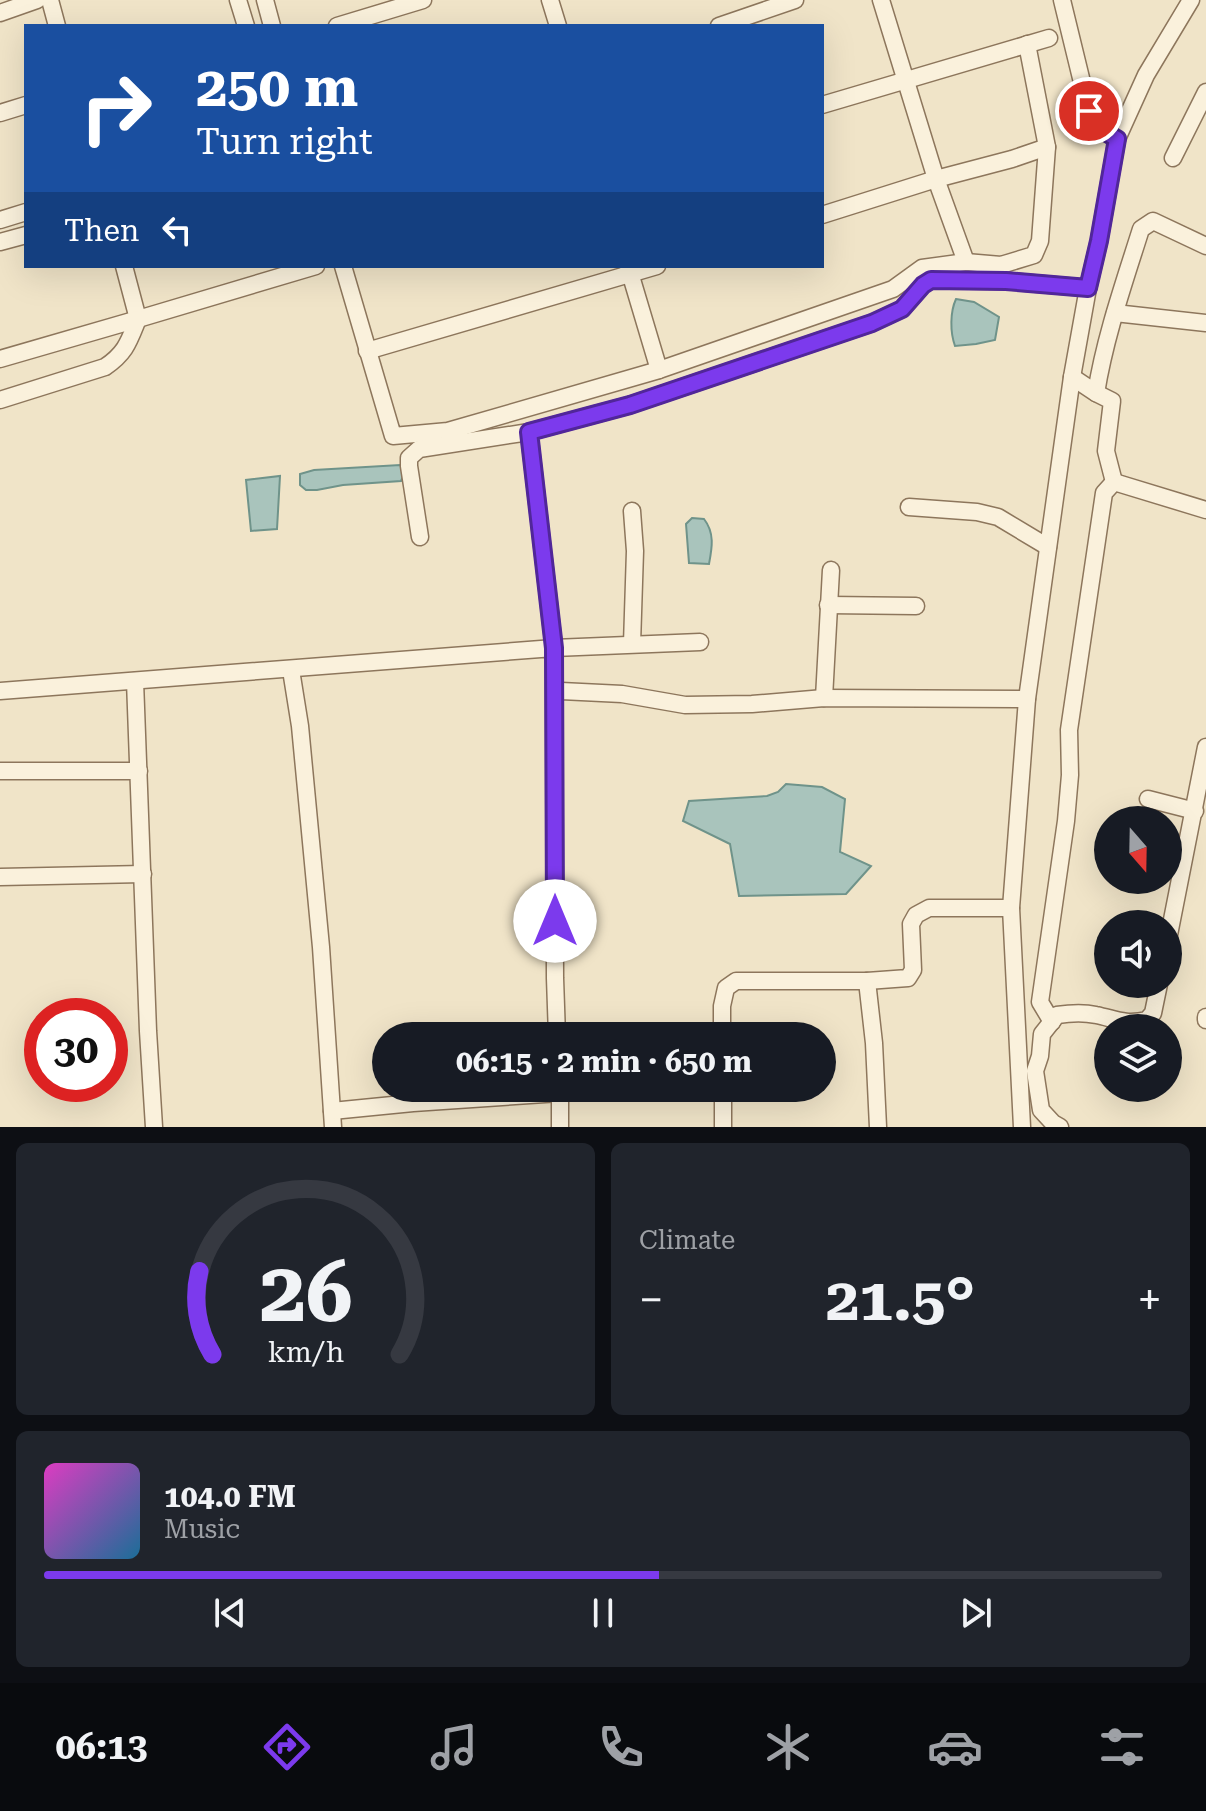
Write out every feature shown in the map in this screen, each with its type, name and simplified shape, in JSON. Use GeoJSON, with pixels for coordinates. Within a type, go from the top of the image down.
{"type":"FeatureCollection","features":[{"type":"Feature","properties":{"kind":"street"},"geometry":{"type":"LineString","coordinates":[[0,13],[37,0]]}},
{"type":"Feature","properties":{"kind":"street"},"geometry":{"type":"LineString","coordinates":[[50,0],[56,24]]}},
{"type":"Feature","properties":{"kind":"street"},"geometry":{"type":"LineString","coordinates":[[238,0],[245,24]]}},
{"type":"Feature","properties":{"kind":"street"},"geometry":{"type":"LineString","coordinates":[[265,0],[271,24]]}},
{"type":"Feature","properties":{"kind":"street"},"geometry":{"type":"LineString","coordinates":[[344,24],[423,0]]}},
{"type":"Feature","properties":{"kind":"street"},"geometry":{"type":"LineString","coordinates":[[550,0],[557,24]]}},
{"type":"Feature","properties":{"kind":"street"},"geometry":{"type":"LineString","coordinates":[[725,24],[795,0]]}},
{"type":"Feature","properties":{"kind":"street"},"geometry":{"type":"LineString","coordinates":[[881,0],[936,179],[966,262]]}},
{"type":"Feature","properties":{"kind":"street"},"geometry":{"type":"LineString","coordinates":[[1062,0],[1089,111],[1097,127],[1117,139]]}},
{"type":"Feature","properties":{"kind":"street"},"geometry":{"type":"LineString","coordinates":[[1022,1127],[1011,908],[1027,699],[1072,377],[1117,139],[1146,75],[1191,0]]}},
{"type":"Feature","properties":{"kind":"street"},"geometry":{"type":"LineString","coordinates":[[824,104],[1049,38]]}},
{"type":"Feature","properties":{"kind":"street"},"geometry":{"type":"LineString","coordinates":[[344,268],[393,436],[448,431],[659,370],[893,289],[922,268],[966,262],[1001,265],[1034,255],[1040,241],[1047,147],[1027,44]]}},
{"type":"Feature","properties":{"kind":"street"},"geometry":{"type":"LineString","coordinates":[[1173,158],[1206,92]]}},
{"type":"Feature","properties":{"kind":"street"},"geometry":{"type":"LineString","coordinates":[[0,113],[24,106]]}},
{"type":"Feature","properties":{"kind":"street"},"geometry":{"type":"LineString","coordinates":[[824,214],[1047,147]]}},
{"type":"Feature","properties":{"kind":"street"},"geometry":{"type":"LineString","coordinates":[[0,220],[24,213]]}},
{"type":"Feature","properties":{"kind":"street"},"geometry":{"type":"LineString","coordinates":[[1096,393],[1115,313],[1141,229],[1153,221],[1206,246]]}},
{"type":"Feature","properties":{"kind":"street"},"geometry":{"type":"LineString","coordinates":[[0,242],[24,236]]}},
{"type":"Feature","properties":{"kind":"street"},"geometry":{"type":"LineString","coordinates":[[0,400],[105,367],[118,358],[127,348],[138,319],[125,268]]}},
{"type":"Feature","properties":{"kind":"street"},"geometry":{"type":"LineString","coordinates":[[0,359],[309,268]]}},
{"type":"Feature","properties":{"kind":"street"},"geometry":{"type":"LineString","coordinates":[[367,351],[630,270],[659,370]]}},
{"type":"Feature","properties":{"kind":"street"},"geometry":{"type":"LineString","coordinates":[[420,537],[409,466],[409,458],[419,449],[529,432],[630,405],[872,323],[902,309],[931,280],[1006,281],[1088,288]]}},
{"type":"Feature","properties":{"kind":"street"},"geometry":{"type":"LineString","coordinates":[[1115,313],[1206,323]]}},
{"type":"Feature","properties":{"kind":"street"},"geometry":{"type":"LineString","coordinates":[[1072,377],[1112,401],[1106,451],[1114,482]]}},
{"type":"Feature","properties":{"kind":"street"},"geometry":{"type":"LineString","coordinates":[[529,432],[554,648],[557,1022]]}},
{"type":"Feature","properties":{"kind":"street"},"geometry":{"type":"LineString","coordinates":[[1114,482],[1206,510]]}},
{"type":"Feature","properties":{"kind":"street"},"geometry":{"type":"LineString","coordinates":[[1052,1022],[1040,1002],[1066,821],[1070,775],[1069,730],[1104,493],[1114,482]]}},
{"type":"Feature","properties":{"kind":"street"},"geometry":{"type":"LineString","coordinates":[[909,507],[977,512],[998,517],[1048,547]]}},
{"type":"Feature","properties":{"kind":"street"},"geometry":{"type":"LineString","coordinates":[[632,511],[635,551],[632,644]]}},
{"type":"Feature","properties":{"kind":"street"},"geometry":{"type":"LineString","coordinates":[[824,698],[831,570]]}},
{"type":"Feature","properties":{"kind":"street"},"geometry":{"type":"LineString","coordinates":[[828,605],[916,606]]}},
{"type":"Feature","properties":{"kind":"street"},"geometry":{"type":"LineString","coordinates":[[0,691],[554,648],[700,642]]}},
{"type":"Feature","properties":{"kind":"street"},"geometry":{"type":"LineString","coordinates":[[291,670],[300,726],[319,931],[332,1119],[425,1102]]}},
{"type":"Feature","properties":{"kind":"street"},"geometry":{"type":"LineString","coordinates":[[135,681],[154,1127]]}},
{"type":"Feature","properties":{"kind":"street"},"geometry":{"type":"LineString","coordinates":[[555,693],[622,694],[685,705],[824,698],[1027,699]]}},
{"type":"Feature","properties":{"kind":"street"},"geometry":{"type":"LineString","coordinates":[[1174,910],[1206,747]]}},
{"type":"Feature","properties":{"kind":"street"},"geometry":{"type":"LineString","coordinates":[[0,771],[139,771]]}},
{"type":"Feature","properties":{"kind":"street"},"geometry":{"type":"LineString","coordinates":[[1148,799],[1195,811]]}},
{"type":"Feature","properties":{"kind":"street"},"geometry":{"type":"LineString","coordinates":[[0,877],[143,874]]}},
{"type":"Feature","properties":{"kind":"street"},"geometry":{"type":"LineString","coordinates":[[722,1022],[726,988],[736,981],[908,978],[913,970],[911,924],[916,915],[929,908],[1011,908]]}},
{"type":"Feature","properties":{"kind":"street"},"geometry":{"type":"LineString","coordinates":[[867,981],[878,1127]]}},
{"type":"Feature","properties":{"kind":"street"},"geometry":{"type":"LineString","coordinates":[[1060,1127],[1041,1110],[1035,1071],[1042,1034],[1057,1015],[1072,1013],[1094,1014],[1120,1022],[1147,1020],[1153,1013],[1156,998]]}},
{"type":"Feature","properties":{"kind":"street"},"geometry":{"type":"LineString","coordinates":[[560,1102],[560,1127]]}},
{"type":"Feature","properties":{"kind":"street"},"geometry":{"type":"LineString","coordinates":[[723,1102],[723,1127]]}},
{"type":"Feature","properties":{"kind":"water"},"geometry":{"type":"Polygon","coordinates":[[[956,299],[974,302],[999,317],[995,340],[955,346],[951,322],[956,299]]]}},
{"type":"Feature","properties":{"kind":"water"},"geometry":{"type":"Polygon","coordinates":[[[400,465],[405,472],[401,481],[317,490],[306,490],[300,485],[300,474],[314,470],[400,465]]]}},
{"type":"Feature","properties":{"kind":"water"},"geometry":{"type":"Polygon","coordinates":[[[280,476],[277,529],[251,531],[246,480],[280,476]]]}},
{"type":"Feature","properties":{"kind":"water"},"geometry":{"type":"Polygon","coordinates":[[[692,518],[704,519],[710,530],[712,546],[709,564],[689,563],[686,524],[692,518]]]}},
{"type":"Feature","properties":{"kind":"water"},"geometry":{"type":"Polygon","coordinates":[[[786,784],[822,787],[845,799],[840,852],[871,866],[846,894],[739,896],[730,844],[683,821],[689,801],[767,796],[778,792],[786,784]]]}},
{"type":"Feature","properties":{"kind":"route"},"geometry":{"type":"LineString","coordinates":[[555,921],[554,648],[529,432],[630,405],[872,323],[902,309],[931,280],[1006,281],[1088,288],[1117,139],[1097,127],[1089,111]]}}]}
